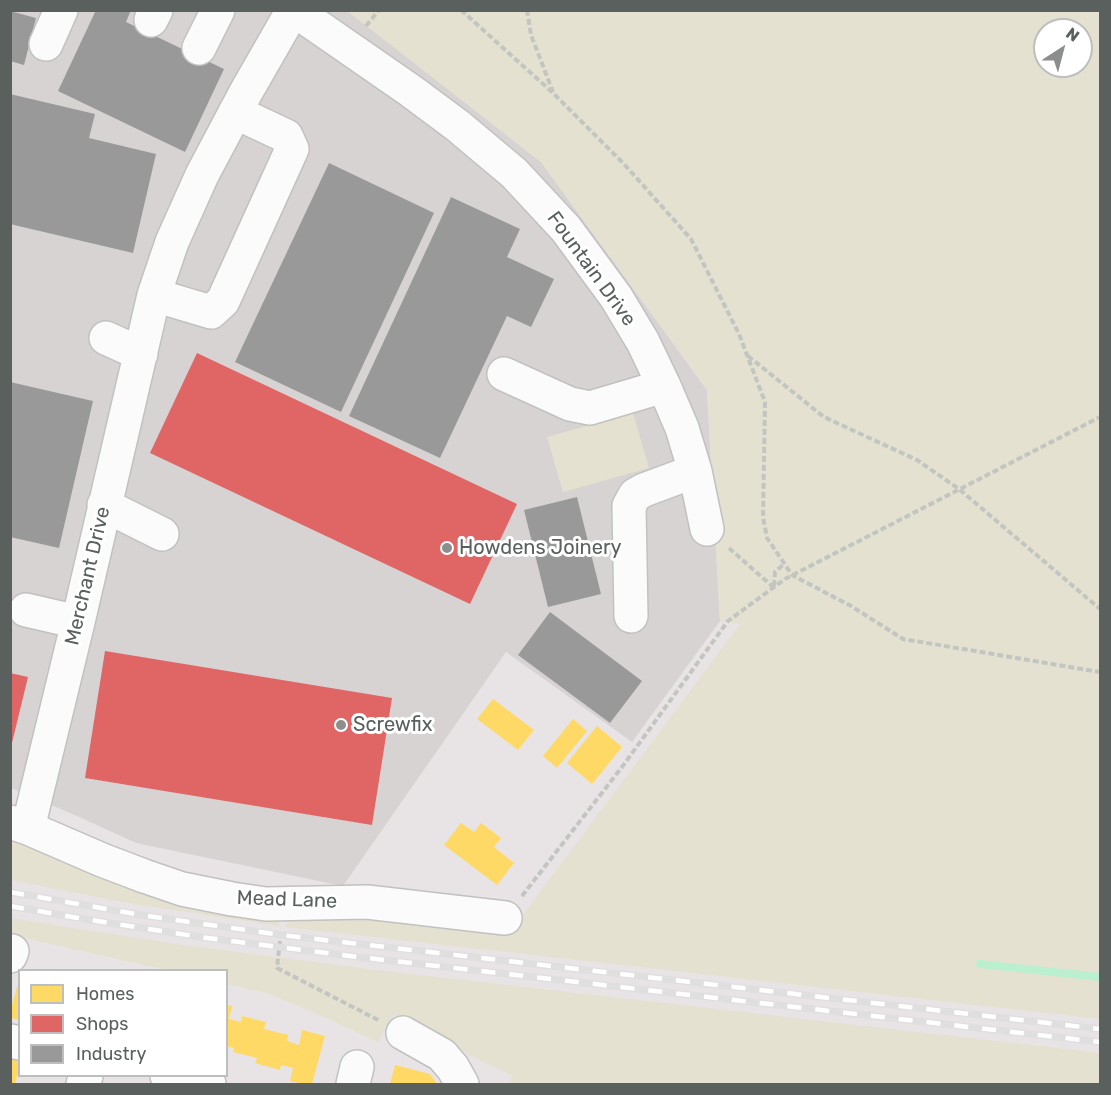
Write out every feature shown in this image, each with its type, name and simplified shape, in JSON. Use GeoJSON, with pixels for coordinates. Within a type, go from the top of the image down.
{"type":"FeatureCollection","features":[{"type":"Feature","properties":{"kind":"street"},"geometry":{"type":"LineString","coordinates":[[46,44],[61,10]]}},
{"type":"Feature","properties":{"kind":"street"},"geometry":{"type":"LineString","coordinates":[[199,48],[218,10]]}},
{"type":"Feature","properties":{"kind":"street","name":"Fountain Drive"},"geometry":{"type":"LineString","coordinates":[[148,324],[172,242],[202,175],[235,112],[294,10],[458,126],[514,173],[566,229],[616,297],[643,342],[664,386],[682,428],[695,471],[707,529]]}},
{"type":"Feature","properties":{"kind":"street"},"geometry":{"type":"LineString","coordinates":[[106,338],[148,324],[212,312],[223,301],[292,148],[285,136],[235,112]]}},
{"type":"Feature","properties":{"kind":"street","name":"Merchant Drive"},"geometry":{"type":"LineString","coordinates":[[19,825],[78,622],[148,324]]}},
{"type":"Feature","properties":{"kind":"street"},"geometry":{"type":"LineString","coordinates":[[504,374],[570,404],[590,408],[664,386]]}},
{"type":"Feature","properties":{"kind":"street"},"geometry":{"type":"LineString","coordinates":[[631,616],[629,506],[635,495],[644,490],[695,471]]}},
{"type":"Feature","properties":{"kind":"street"},"geometry":{"type":"LineString","coordinates":[[105,505],[162,534]]}},
{"type":"Feature","properties":{"kind":"street"},"geometry":{"type":"LineString","coordinates":[[26,610],[78,622]]}},
{"type":"Feature","properties":{"kind":"street","name":"Mead Lane"},"geometry":{"type":"LineString","coordinates":[[19,825],[102,860],[182,889],[232,900],[266,904],[367,903],[505,918]]}},
{"type":"Feature","properties":{"kind":"street"},"geometry":{"type":"LineString","coordinates":[[403,1033],[442,1055],[462,1084]]}},
{"type":"Feature","properties":{"kind":"street"},"geometry":{"type":"LineString","coordinates":[[172,1077],[208,1084]]}},
{"type":"Feature","properties":{"kind":"path"},"geometry":{"type":"LineString","coordinates":[[461,10],[554,93],[624,164],[691,239],[739,334],[765,402],[763,517],[767,538],[792,575],[851,606],[903,639],[1101,672]]}},
{"type":"Feature","properties":{"kind":"path"},"geometry":{"type":"LineString","coordinates":[[527,10],[531,35],[554,93]]}},
{"type":"Feature","properties":{"kind":"path"},"geometry":{"type":"LineString","coordinates":[[747,356],[824,417],[917,460],[959,489],[1101,609]]}},
{"type":"Feature","properties":{"kind":"path"},"geometry":{"type":"LineString","coordinates":[[505,918],[622,767],[728,621],[792,575],[1101,417]]}},
{"type":"Feature","properties":{"kind":"path"},"geometry":{"type":"LineString","coordinates":[[707,529],[774,586]]}},
{"type":"Feature","properties":{"kind":"path"},"geometry":{"type":"LineString","coordinates":[[774,586],[774,573],[784,564]]}},
{"type":"Feature","properties":{"kind":"path"},"geometry":{"type":"LineString","coordinates":[[266,904],[265,914],[282,918],[278,968],[403,1033]]}},
{"type":"Feature","properties":{"kind":"shaded area"},"geometry":{"type":"Polygon","coordinates":[[[10,11],[349,11],[541,162],[707,390],[720,621],[632,742],[506,652],[343,886],[136,843],[11,788],[10,11]]]}},
{"type":"Feature","properties":{"kind":"shaded area"},"geometry":{"type":"Polygon","coordinates":[[[347,11],[1100,11],[1100,1019],[286,927],[292,914],[268,909],[513,928],[740,624],[720,621],[707,390],[541,162],[347,11]]]}},
{"type":"Feature","properties":{"kind":"shaded area"},"geometry":{"type":"Polygon","coordinates":[[[633,413],[649,468],[563,492],[547,437],[633,413]]]}},
{"type":"Feature","properties":{"kind":"shaded area"},"geometry":{"type":"Polygon","coordinates":[[[10,833],[176,902],[280,921],[279,926],[122,902],[11,880],[10,833]]]}},
{"type":"Feature","properties":{"kind":"shaded area"},"geometry":{"type":"Polygon","coordinates":[[[10,918],[175,944],[376,970],[1100,1053],[1100,1084],[510,1084],[512,1075],[393,1015],[378,1042],[267,993],[228,984],[228,969],[163,969],[11,935],[10,918]]]}},
{"type":"Feature","properties":{"kind":"building: Homes"},"geometry":{"type":"Polygon","coordinates":[[[493,699],[534,730],[518,750],[477,719],[493,699]]]}},
{"type":"Feature","properties":{"kind":"building: Homes"},"geometry":{"type":"Polygon","coordinates":[[[573,719],[587,731],[557,768],[543,756],[573,719]]]}},
{"type":"Feature","properties":{"kind":"building: Homes"},"geometry":{"type":"Polygon","coordinates":[[[597,726],[622,747],[592,784],[567,763],[597,726]]]}},
{"type":"Feature","properties":{"kind":"building: Homes"},"geometry":{"type":"Polygon","coordinates":[[[461,823],[474,832],[481,823],[501,838],[494,847],[514,863],[497,885],[444,845],[461,823]]]}},
{"type":"Feature","properties":{"kind":"building: Homes"},"geometry":{"type":"Polygon","coordinates":[[[18,984],[18,1020],[10,1018],[18,984]]]}},
{"type":"Feature","properties":{"kind":"building: Homes"},"geometry":{"type":"Polygon","coordinates":[[[228,1005],[232,1006],[229,1019],[241,1022],[242,1016],[266,1022],[264,1029],[288,1035],[287,1041],[299,1045],[302,1030],[325,1036],[312,1084],[290,1081],[293,1068],[281,1065],[280,1070],[255,1063],[257,1058],[233,1052],[234,1048],[228,1046],[228,1005]]]}},
{"type":"Feature","properties":{"kind":"building: Homes"},"geometry":{"type":"Polygon","coordinates":[[[10,1057],[18,1059],[18,1073],[15,1084],[10,1084],[10,1057]]]}},
{"type":"Feature","properties":{"kind":"building: Homes"},"geometry":{"type":"Polygon","coordinates":[[[395,1065],[430,1074],[437,1084],[390,1084],[395,1065]]]}},
{"type":"Feature","properties":{"kind":"building: Shops"},"geometry":{"type":"Polygon","coordinates":[[[197,353],[517,504],[470,604],[150,453],[197,353]]]}},
{"type":"Feature","properties":{"kind":"building: Shops"},"geometry":{"type":"Polygon","coordinates":[[[105,651],[392,698],[372,825],[85,778],[105,651]]]}},
{"type":"Feature","properties":{"kind":"building: Shops"},"geometry":{"type":"Polygon","coordinates":[[[10,673],[28,677],[11,747],[10,747],[10,673]]]}},
{"type":"Feature","properties":{"kind":"building: Industry"},"geometry":{"type":"Polygon","coordinates":[[[96,10],[131,10],[126,22],[224,69],[185,152],[58,91],[96,10]]]}},
{"type":"Feature","properties":{"kind":"building: Industry"},"geometry":{"type":"Polygon","coordinates":[[[10,11],[36,18],[24,65],[10,61],[10,11]]]}},
{"type":"Feature","properties":{"kind":"building: Industry"},"geometry":{"type":"Polygon","coordinates":[[[10,94],[95,114],[89,138],[156,154],[133,253],[10,224],[10,94]]]}},
{"type":"Feature","properties":{"kind":"building: Industry"},"geometry":{"type":"Polygon","coordinates":[[[329,163],[434,213],[341,412],[235,362],[329,163]]]}},
{"type":"Feature","properties":{"kind":"building: Industry"},"geometry":{"type":"Polygon","coordinates":[[[451,197],[520,229],[507,257],[554,279],[531,327],[507,316],[440,458],[349,416],[451,197]]]}},
{"type":"Feature","properties":{"kind":"building: Industry"},"geometry":{"type":"Polygon","coordinates":[[[10,382],[93,401],[59,548],[10,537],[10,382]]]}},
{"type":"Feature","properties":{"kind":"building: Industry"},"geometry":{"type":"Polygon","coordinates":[[[577,497],[601,594],[548,607],[524,510],[577,497]]]}},
{"type":"Feature","properties":{"kind":"building: Industry"},"geometry":{"type":"Polygon","coordinates":[[[550,612],[642,681],[610,723],[518,655],[550,612]]]}},
{"type":"Feature","properties":{"kind":"waterway"},"geometry":{"type":"LineString","coordinates":[[980,964],[1100,977]]}},
{"type":"Feature","properties":{"kind":"railway"},"geometry":{"type":"LineString","coordinates":[[10,892],[141,915],[281,935],[1100,1029]]}},
{"type":"Feature","properties":{"kind":"railway"},"geometry":{"type":"LineString","coordinates":[[10,906],[200,937],[350,956],[1100,1042]]}},
{"type":"Feature","properties":{"kind":"place","name":"Howdens Joinery"},"geometry":{"type":"Point","coordinates":[447,548]}},
{"type":"Feature","properties":{"kind":"place","name":"Screwfix"},"geometry":{"type":"Point","coordinates":[341,725]}}]}
